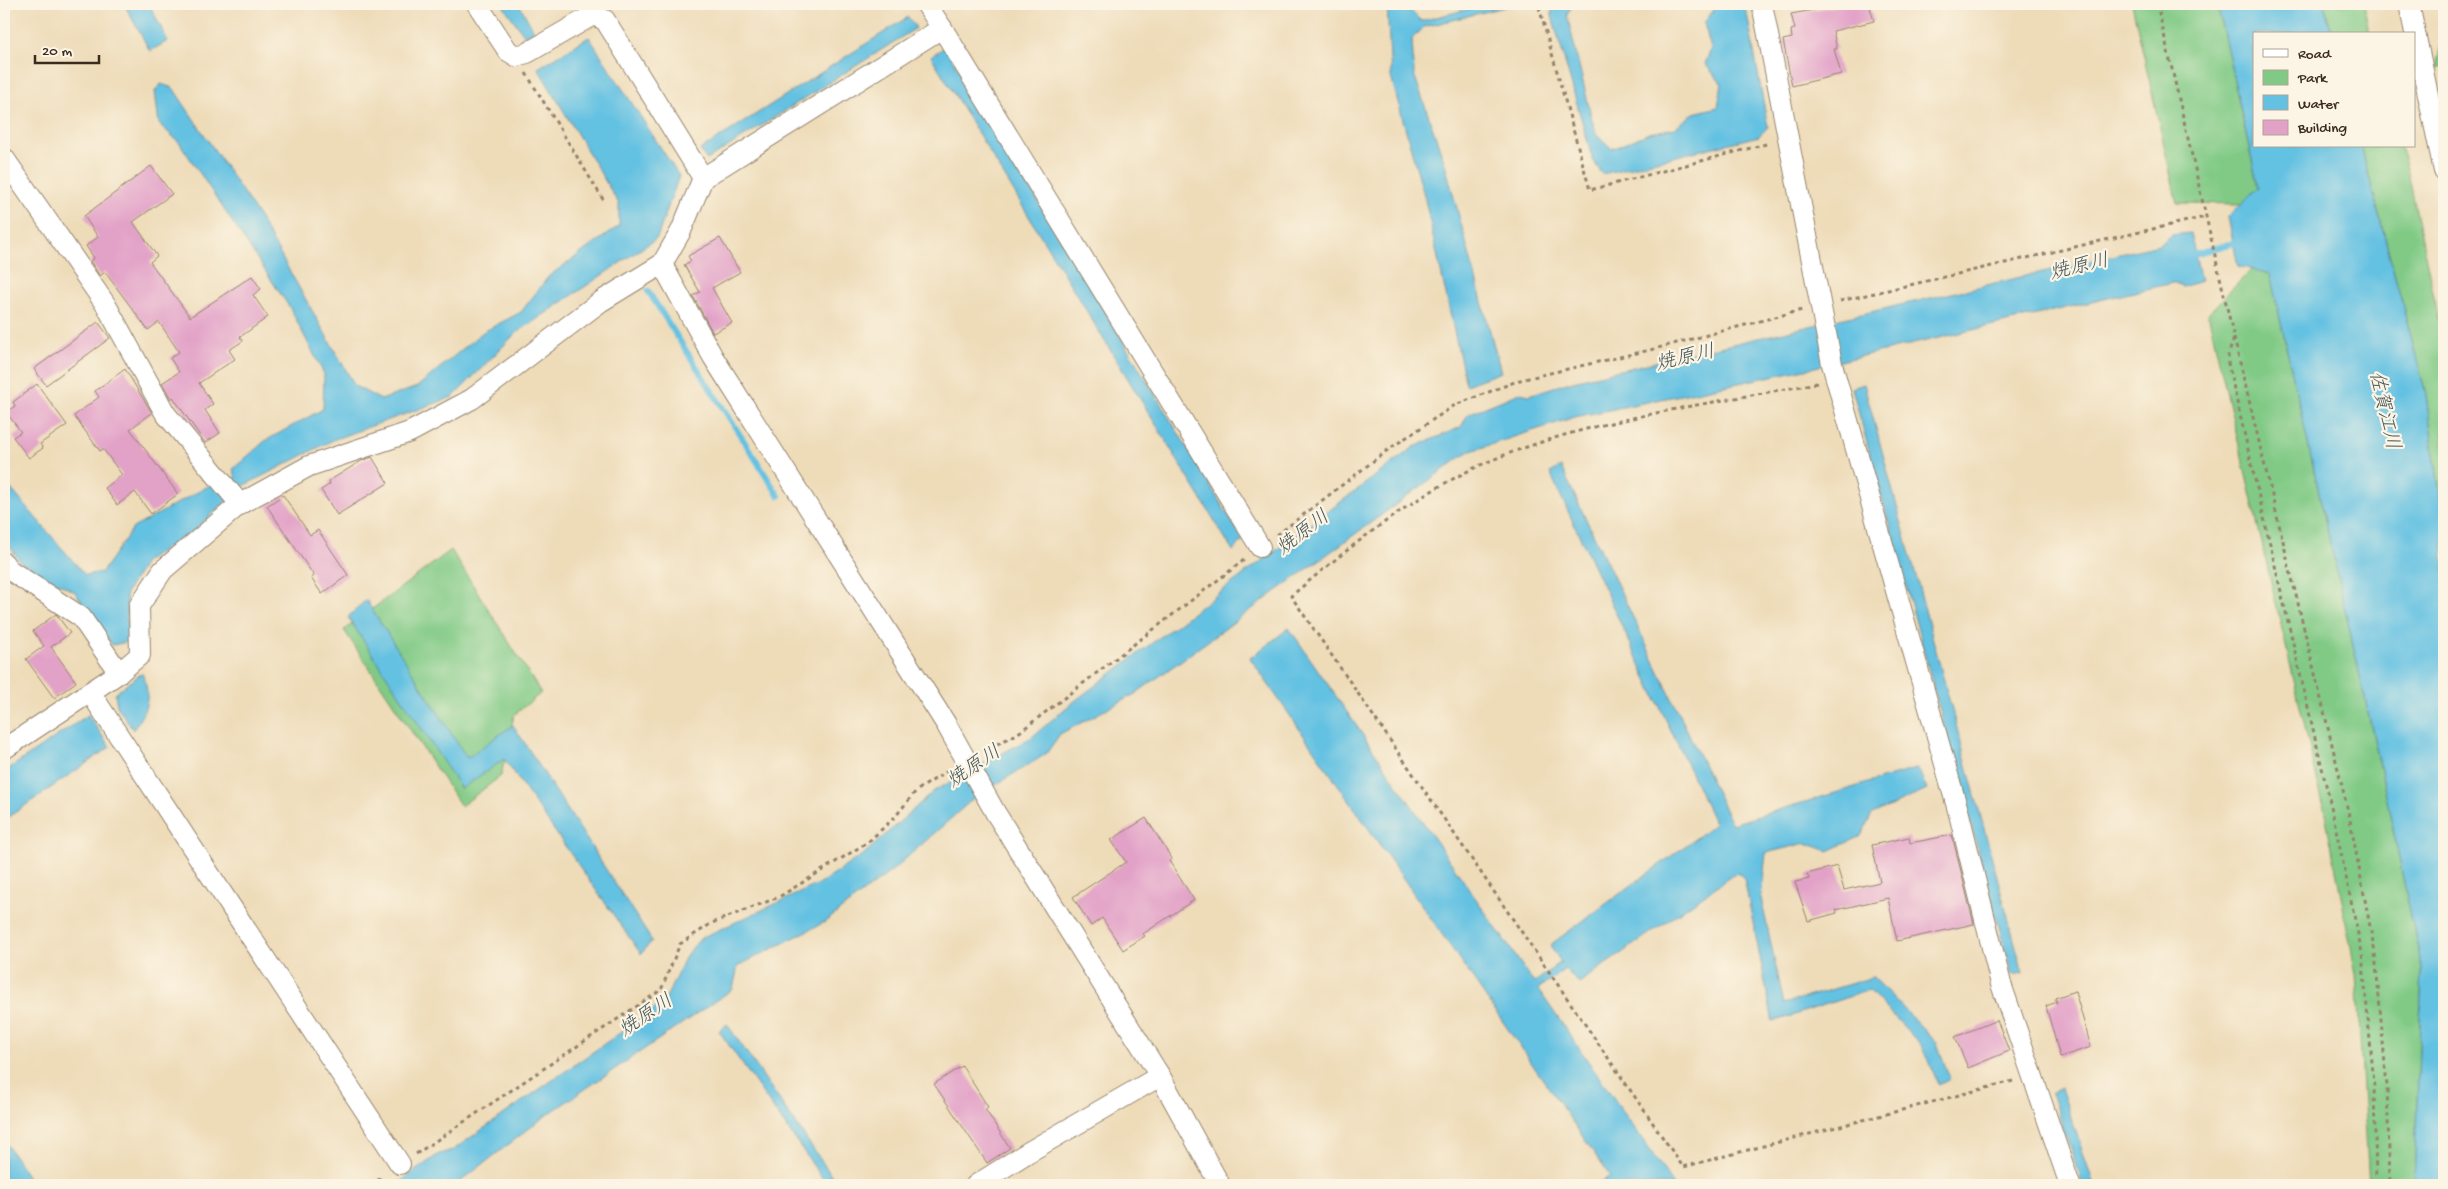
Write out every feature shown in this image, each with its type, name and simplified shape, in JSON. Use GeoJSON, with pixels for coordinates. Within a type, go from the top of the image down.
{"type":"FeatureCollection","features":[{"type":"Feature","properties":{"kind":"street"},"geometry":{"type":"LineString","coordinates":[[477,4],[508,51],[516,56],[527,53],[593,15],[605,20],[703,178]]}},
{"type":"Feature","properties":{"kind":"street"},"geometry":{"type":"LineString","coordinates":[[926,4],[1260,547]]}},
{"type":"Feature","properties":{"kind":"street"},"geometry":{"type":"LineString","coordinates":[[1762,4],[1819,306],[1834,372],[1959,814],[2001,984],[2070,1185]]}},
{"type":"Feature","properties":{"kind":"street"},"geometry":{"type":"LineString","coordinates":[[2408,4],[2414,32]]}},
{"type":"Feature","properties":{"kind":"street"},"geometry":{"type":"LineString","coordinates":[[4,749],[119,673],[140,655],[139,606],[163,570],[238,501],[308,466],[410,432],[472,399],[600,302],[662,264],[681,231],[703,178],[942,28]]}},
{"type":"Feature","properties":{"kind":"street"},"geometry":{"type":"LineString","coordinates":[[2416,41],[2444,171]]}},
{"type":"Feature","properties":{"kind":"street"},"geometry":{"type":"LineString","coordinates":[[4,158],[106,305],[165,413],[238,501]]}},
{"type":"Feature","properties":{"kind":"street"},"geometry":{"type":"LineString","coordinates":[[662,264],[712,357],[966,759],[995,812],[1160,1076],[1220,1185]]}},
{"type":"Feature","properties":{"kind":"street"},"geometry":{"type":"LineString","coordinates":[[4,563],[8,569],[81,617],[119,673]]}},
{"type":"Feature","properties":{"kind":"street"},"geometry":{"type":"LineString","coordinates":[[90,692],[400,1164]]}},
{"type":"Feature","properties":{"kind":"street"},"geometry":{"type":"LineString","coordinates":[[976,1185],[1027,1153],[1160,1076]]}},
{"type":"Feature","properties":{"kind":"path"},"geometry":{"type":"LineString","coordinates":[[2157,4],[2205,217],[2349,815],[2376,953],[2387,1086],[2390,1185]]}},
{"type":"Feature","properties":{"kind":"path"},"geometry":{"type":"LineString","coordinates":[[1539,7],[1590,190],[1787,139]]}},
{"type":"Feature","properties":{"kind":"path"},"geometry":{"type":"LineString","coordinates":[[516,56],[604,201]]}},
{"type":"Feature","properties":{"kind":"path"},"geometry":{"type":"LineString","coordinates":[[371,1185],[661,990],[680,944],[712,923],[779,897],[860,847],[895,817],[916,791],[966,759],[1017,734],[1389,449],[1455,405],[1520,380],[1654,349],[1819,306],[2205,217]]}},
{"type":"Feature","properties":{"kind":"path"},"geometry":{"type":"LineString","coordinates":[[2234,338],[2227,359],[2334,815],[2362,953],[2374,1084],[2376,1185]]}},
{"type":"Feature","properties":{"kind":"path"},"geometry":{"type":"LineString","coordinates":[[1834,372],[1596,427],[1484,464],[1437,489],[1353,544],[1291,596],[1683,1166],[2033,1076]]}},
{"type":"Feature","properties":{"kind":"green space"},"geometry":{"type":"Polygon","coordinates":[[[2132,4],[2217,4],[2258,187],[2241,204],[2177,203],[2132,4]]]}},
{"type":"Feature","properties":{"kind":"green space"},"geometry":{"type":"Polygon","coordinates":[[[2324,4],[2364,4],[2369,32],[2331,32],[2324,4]]]}},
{"type":"Feature","properties":{"kind":"green space"},"geometry":{"type":"Polygon","coordinates":[[[2444,33],[2444,67],[2435,69],[2444,33]]]}},
{"type":"Feature","properties":{"kind":"green space"},"geometry":{"type":"Polygon","coordinates":[[[2362,148],[2401,148],[2408,172],[2444,345],[2444,526],[2426,395],[2362,148]]]}},
{"type":"Feature","properties":{"kind":"green space"},"geometry":{"type":"Polygon","coordinates":[[[2252,269],[2270,273],[2379,761],[2422,969],[2414,1185],[2369,1185],[2356,974],[2325,813],[2208,313],[2252,269]]]}},
{"type":"Feature","properties":{"kind":"green space"},"geometry":{"type":"Polygon","coordinates":[[[451,550],[541,693],[514,715],[501,776],[461,806],[344,630],[451,550]]]}},
{"type":"Feature","properties":{"kind":"water"},"geometry":{"type":"Polygon","coordinates":[[[124,4],[149,4],[168,41],[150,51],[124,4]]]}},
{"type":"Feature","properties":{"kind":"water"},"geometry":{"type":"Polygon","coordinates":[[[502,4],[519,4],[534,31],[525,36],[502,4]]]}},
{"type":"Feature","properties":{"kind":"water"},"geometry":{"type":"Polygon","coordinates":[[[1387,4],[1409,4],[1411,11],[1421,21],[1488,4],[1516,4],[1424,27],[1412,39],[1414,74],[1445,164],[1501,372],[1466,385],[1424,195],[1391,77],[1387,4]]]}},
{"type":"Feature","properties":{"kind":"water"},"geometry":{"type":"Polygon","coordinates":[[[1552,4],[1573,4],[1567,15],[1595,132],[1612,149],[1649,133],[1675,128],[1694,113],[1718,107],[1722,84],[1705,64],[1711,49],[1704,23],[1716,7],[1741,4],[1747,14],[1768,127],[1759,136],[1602,174],[1593,160],[1552,16],[1552,4]]]}},
{"type":"Feature","properties":{"kind":"water","name":"佐賀江川"},"geometry":{"type":"Polygon","coordinates":[[[2217,4],[2324,4],[2331,32],[2253,32],[2253,148],[2362,148],[2426,395],[2444,526],[2444,1185],[2414,1185],[2422,969],[2379,761],[2270,274],[2238,266],[2228,217],[2258,187],[2217,4]]]}},
{"type":"Feature","properties":{"kind":"water"},"geometry":{"type":"Polygon","coordinates":[[[908,17],[916,28],[707,160],[700,150],[908,17]]]}},
{"type":"Feature","properties":{"kind":"water"},"geometry":{"type":"Polygon","coordinates":[[[589,37],[679,176],[657,238],[515,334],[453,397],[335,439],[245,485],[192,532],[146,561],[126,593],[128,642],[112,645],[75,592],[20,562],[4,537],[4,481],[85,575],[102,572],[133,528],[212,484],[218,492],[236,477],[233,469],[265,441],[323,409],[324,374],[290,308],[179,142],[159,124],[155,91],[161,84],[173,88],[256,212],[355,386],[381,400],[417,387],[483,332],[521,312],[549,276],[619,226],[619,204],[538,68],[589,37]]]}},
{"type":"Feature","properties":{"kind":"water"},"geometry":{"type":"Polygon","coordinates":[[[945,47],[1243,540],[1233,551],[931,56],[945,47]]]}},
{"type":"Feature","properties":{"kind":"water"},"geometry":{"type":"Polygon","coordinates":[[[2190,233],[2201,281],[2183,287],[2172,283],[1815,367],[1575,417],[1468,452],[1135,694],[1060,734],[1046,754],[974,798],[894,869],[825,922],[738,966],[733,989],[544,1117],[456,1185],[395,1185],[439,1154],[453,1150],[664,1002],[687,954],[701,938],[821,883],[865,853],[934,791],[1032,737],[1068,706],[1414,447],[1461,427],[1468,414],[1520,393],[1529,395],[1573,381],[2159,245],[2172,235],[2190,233]]]}},
{"type":"Feature","properties":{"kind":"water"},"geometry":{"type":"Polygon","coordinates":[[[1864,384],[2023,973],[2012,975],[1852,388],[1864,384]]]}},
{"type":"Feature","properties":{"kind":"water"},"geometry":{"type":"Polygon","coordinates":[[[1561,467],[1732,824],[1918,768],[1927,790],[1872,814],[1861,836],[1828,851],[1806,843],[1766,853],[1761,898],[1784,1004],[1873,977],[1937,1043],[1950,1079],[1939,1085],[1921,1045],[1869,990],[1773,1022],[1744,878],[1737,872],[1579,983],[1565,969],[1538,989],[1674,1185],[1597,1185],[1610,1176],[1250,658],[1289,628],[1534,983],[1561,962],[1550,945],[1715,824],[1550,473],[1561,467]]]}},
{"type":"Feature","properties":{"kind":"water"},"geometry":{"type":"Polygon","coordinates":[[[366,600],[467,758],[513,725],[652,941],[641,954],[504,759],[461,789],[348,617],[366,600]]]}},
{"type":"Feature","properties":{"kind":"water"},"geometry":{"type":"Polygon","coordinates":[[[142,673],[147,697],[145,709],[133,730],[117,706],[115,693],[142,673]]]}},
{"type":"Feature","properties":{"kind":"water"},"geometry":{"type":"Polygon","coordinates":[[[88,715],[110,747],[4,820],[4,772],[88,715]]]}},
{"type":"Feature","properties":{"kind":"water"},"geometry":{"type":"Polygon","coordinates":[[[727,1024],[838,1185],[827,1185],[719,1031],[727,1024]]]}},
{"type":"Feature","properties":{"kind":"water"},"geometry":{"type":"Polygon","coordinates":[[[2061,1088],[2094,1185],[2083,1185],[2051,1093],[2061,1088]]]}},
{"type":"Feature","properties":{"kind":"water"},"geometry":{"type":"Polygon","coordinates":[[[4,1140],[33,1185],[4,1185],[4,1140]]]}},
{"type":"Feature","properties":{"kind":"building"},"geometry":{"type":"Polygon","coordinates":[[[1847,4],[1869,4],[1874,21],[1833,31],[1837,49],[1834,49],[1841,74],[1792,86],[1783,40],[1792,38],[1791,30],[1795,29],[1791,14],[1847,4]]]}},
{"type":"Feature","properties":{"kind":"building"},"geometry":{"type":"Polygon","coordinates":[[[151,166],[172,194],[133,222],[157,256],[150,262],[190,317],[252,276],[261,289],[253,295],[268,317],[240,337],[243,341],[229,350],[235,359],[199,383],[213,404],[205,410],[220,433],[205,443],[173,397],[171,399],[162,383],[179,372],[170,358],[179,352],[159,322],[148,330],[105,272],[100,276],[90,261],[94,258],[86,246],[98,237],[84,216],[151,166]]]}},
{"type":"Feature","properties":{"kind":"building"},"geometry":{"type":"Polygon","coordinates":[[[720,238],[740,272],[712,288],[732,323],[713,333],[693,296],[700,292],[684,265],[691,261],[688,256],[720,238]]]}},
{"type":"Feature","properties":{"kind":"building"},"geometry":{"type":"Polygon","coordinates":[[[98,322],[110,338],[46,385],[34,369],[98,322]]]}},
{"type":"Feature","properties":{"kind":"building"},"geometry":{"type":"Polygon","coordinates":[[[125,369],[152,413],[130,429],[178,494],[151,514],[135,492],[117,505],[105,488],[122,475],[103,449],[100,451],[74,416],[99,397],[95,391],[125,369]]]}},
{"type":"Feature","properties":{"kind":"building"},"geometry":{"type":"Polygon","coordinates":[[[37,384],[67,425],[40,444],[43,448],[29,458],[13,437],[21,432],[6,412],[15,406],[13,402],[37,384]]]}},
{"type":"Feature","properties":{"kind":"building"},"geometry":{"type":"Polygon","coordinates":[[[372,457],[388,483],[337,515],[321,490],[330,484],[329,481],[361,461],[372,457]]]}},
{"type":"Feature","properties":{"kind":"building"},"geometry":{"type":"Polygon","coordinates":[[[283,495],[310,535],[318,530],[348,575],[322,594],[311,578],[314,576],[267,506],[283,495]]]}},
{"type":"Feature","properties":{"kind":"building"},"geometry":{"type":"Polygon","coordinates":[[[56,614],[70,633],[51,647],[76,682],[54,698],[26,659],[44,646],[33,631],[56,614]]]}},
{"type":"Feature","properties":{"kind":"building"},"geometry":{"type":"Polygon","coordinates":[[[1146,818],[1172,859],[1169,861],[1194,900],[1143,934],[1145,936],[1123,950],[1102,918],[1091,926],[1073,897],[1126,862],[1111,840],[1146,818]]]}},
{"type":"Feature","properties":{"kind":"building"},"geometry":{"type":"Polygon","coordinates":[[[1952,835],[1974,924],[1897,941],[1888,898],[1836,910],[1837,913],[1808,921],[1795,882],[1809,879],[1807,874],[1837,866],[1844,890],[1880,882],[1872,845],[1909,837],[1910,843],[1952,835]]]}},
{"type":"Feature","properties":{"kind":"building"},"geometry":{"type":"Polygon","coordinates":[[[2075,991],[2091,1047],[2060,1057],[2046,1006],[2057,1002],[2055,998],[2075,991]]]}},
{"type":"Feature","properties":{"kind":"building"},"geometry":{"type":"Polygon","coordinates":[[[1997,1020],[2009,1051],[1968,1068],[1955,1037],[1997,1020]]]}},
{"type":"Feature","properties":{"kind":"building"},"geometry":{"type":"Polygon","coordinates":[[[962,1066],[988,1107],[985,1109],[1010,1148],[987,1163],[934,1084],[962,1066]]]}},
{"type":"Feature","properties":{"kind":"waterway","name":"焼原川"},"geometry":{"type":"LineString","coordinates":[[2187,256],[2240,241]]}},
{"type":"Feature","properties":{"kind":"waterway"},"geometry":{"type":"LineString","coordinates":[[648,291],[779,496]]}}]}
